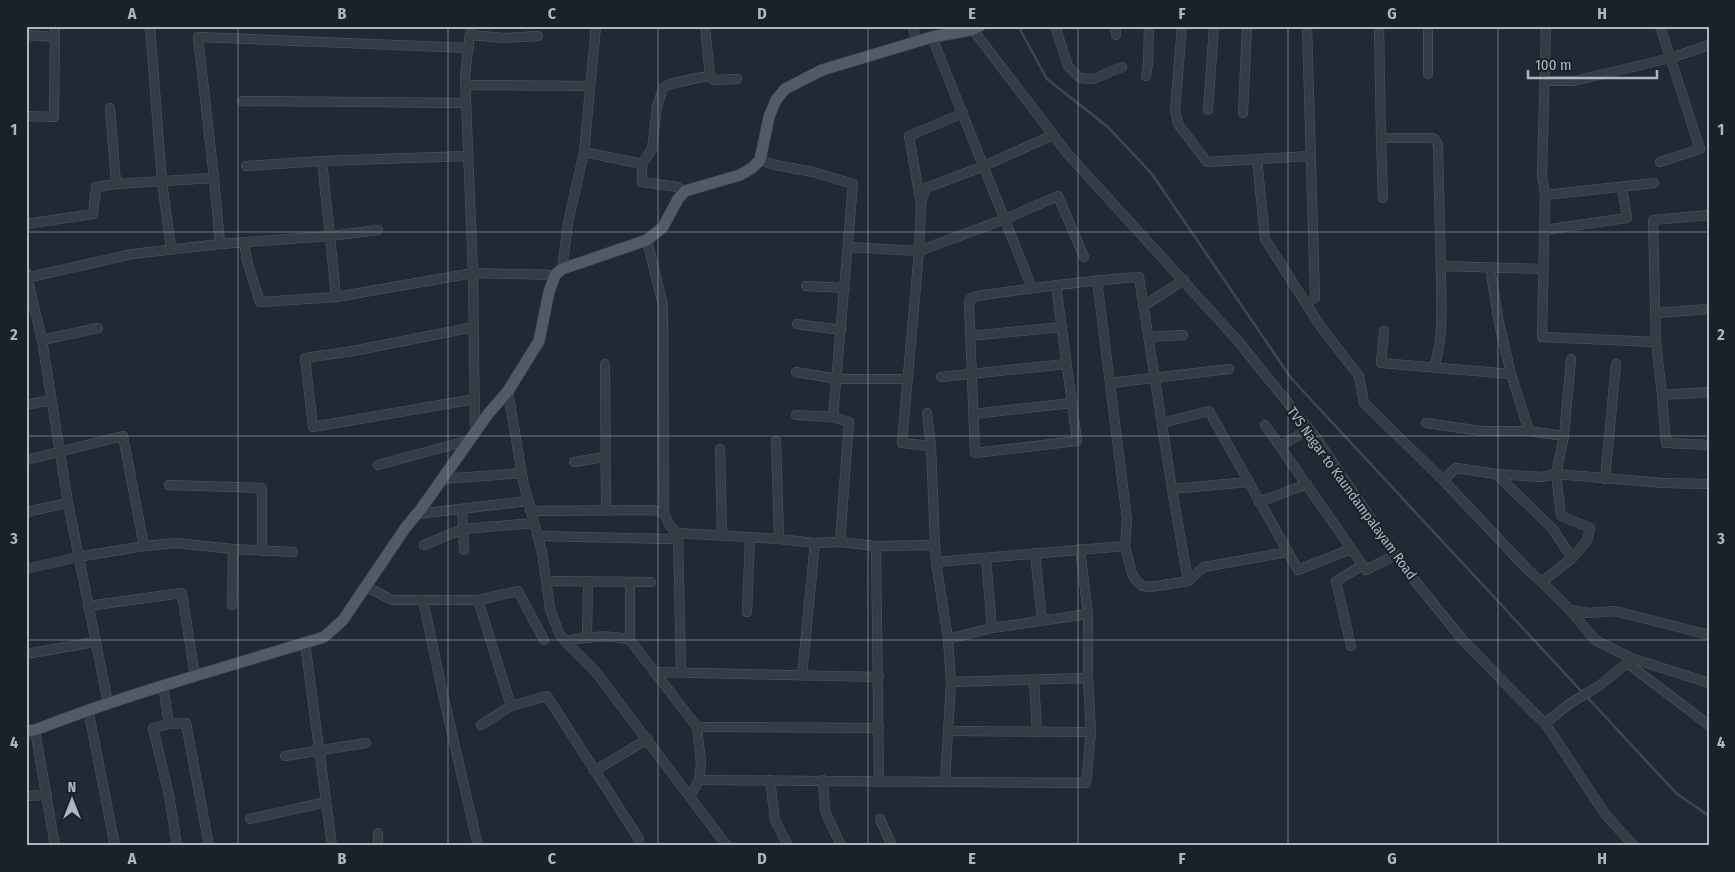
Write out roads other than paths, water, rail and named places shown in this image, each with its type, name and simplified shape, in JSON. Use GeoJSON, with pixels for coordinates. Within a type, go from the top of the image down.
{"type":"FeatureCollection","features":[{"type":"Feature","properties":{"kind":"main road"},"geometry":{"type":"LineString","coordinates":[[31,731],[108,703],[324,637],[343,620],[406,527],[472,436],[508,391],[539,342],[550,292],[558,272],[647,240],[663,227],[678,199],[685,191],[740,175],[752,168],[760,160],[769,117],[776,100],[785,89],[822,70],[917,41],[974,27]]}},
{"type":"Feature","properties":{"kind":"street"},"geometry":{"type":"LineString","coordinates":[[26,116],[54,117],[54,26]]}},
{"type":"Feature","properties":{"kind":"street"},"geometry":{"type":"LineString","coordinates":[[150,26],[162,182],[171,249]]}},
{"type":"Feature","properties":{"kind":"street"},"geometry":{"type":"LineString","coordinates":[[199,26],[198,37],[220,244]]}},
{"type":"Feature","properties":{"kind":"street"},"geometry":{"type":"LineString","coordinates":[[244,242],[247,261],[260,302],[336,297],[473,273],[558,272],[584,152],[596,26]]}},
{"type":"Feature","properties":{"kind":"street"},"geometry":{"type":"LineString","coordinates":[[705,26],[710,77]]}},
{"type":"Feature","properties":{"kind":"street"},"geometry":{"type":"LineString","coordinates":[[912,26],[917,41]]}},
{"type":"Feature","properties":{"kind":"street"},"geometry":{"type":"LineString","coordinates":[[1055,26],[1068,66],[1080,78],[1093,79],[1122,67]]}},
{"type":"Feature","properties":{"kind":"street"},"geometry":{"type":"LineString","coordinates":[[1146,76],[1149,26]]}},
{"type":"Feature","properties":{"kind":"street"},"geometry":{"type":"LineString","coordinates":[[1182,26],[1175,110],[1178,124],[1207,162],[1311,156]]}},
{"type":"Feature","properties":{"kind":"street"},"geometry":{"type":"LineString","coordinates":[[1208,110],[1214,26]]}},
{"type":"Feature","properties":{"kind":"street"},"geometry":{"type":"LineString","coordinates":[[1242,114],[1247,26]]}},
{"type":"Feature","properties":{"kind":"street"},"geometry":{"type":"LineString","coordinates":[[1306,303],[1315,298],[1307,26]]}},
{"type":"Feature","properties":{"kind":"street"},"geometry":{"type":"LineString","coordinates":[[1379,26],[1380,138],[1383,198]]}},
{"type":"Feature","properties":{"kind":"street"},"geometry":{"type":"LineString","coordinates":[[1428,26],[1428,74]]}},
{"type":"Feature","properties":{"kind":"street"},"geometry":{"type":"LineString","coordinates":[[1546,26],[1542,176],[1545,195],[1542,337],[1656,342]]}},
{"type":"Feature","properties":{"kind":"street"},"geometry":{"type":"LineString","coordinates":[[1660,26],[1704,148],[1660,162]]}},
{"type":"Feature","properties":{"kind":"street","name":"TVS Nagar to Kaundampalayam Road"},"geometry":{"type":"LineString","coordinates":[[974,27],[1067,153],[1238,341],[1309,429],[1395,555],[1462,639],[1545,723],[1606,814],[1634,846]]}},
{"type":"Feature","properties":{"kind":"street"},"geometry":{"type":"LineString","coordinates":[[378,465],[472,436],[475,399],[473,273],[465,103],[465,75],[468,48],[471,31],[504,38],[538,36]]}},
{"type":"Feature","properties":{"kind":"street"},"geometry":{"type":"LineString","coordinates":[[26,35],[54,37]]}},
{"type":"Feature","properties":{"kind":"street"},"geometry":{"type":"LineString","coordinates":[[198,37],[468,48]]}},
{"type":"Feature","properties":{"kind":"street"},"geometry":{"type":"LineString","coordinates":[[932,37],[1032,288]]}},
{"type":"Feature","properties":{"kind":"street"},"geometry":{"type":"LineString","coordinates":[[1544,81],[1574,82],[1671,58],[1709,45]]}},
{"type":"Feature","properties":{"kind":"street"},"geometry":{"type":"LineString","coordinates":[[685,191],[677,187],[642,182],[642,164],[652,149],[657,107],[663,88],[670,84],[702,77],[710,77],[714,80],[737,79]]}},
{"type":"Feature","properties":{"kind":"street"},"geometry":{"type":"LineString","coordinates":[[466,85],[590,86]]}},
{"type":"Feature","properties":{"kind":"street"},"geometry":{"type":"LineString","coordinates":[[242,101],[465,103]]}},
{"type":"Feature","properties":{"kind":"street"},"geometry":{"type":"LineString","coordinates":[[110,108],[116,184]]}},
{"type":"Feature","properties":{"kind":"street"},"geometry":{"type":"LineString","coordinates":[[931,446],[902,444],[919,251],[921,202],[910,136],[963,113]]}},
{"type":"Feature","properties":{"kind":"street"},"geometry":{"type":"LineString","coordinates":[[921,202],[926,188],[984,166],[1053,135]]}},
{"type":"Feature","properties":{"kind":"street"},"geometry":{"type":"LineString","coordinates":[[1380,138],[1431,138],[1437,142],[1441,327],[1434,367]]}},
{"type":"Feature","properties":{"kind":"street"},"geometry":{"type":"LineString","coordinates":[[584,152],[642,164]]}},
{"type":"Feature","properties":{"kind":"street"},"geometry":{"type":"LineString","coordinates":[[246,166],[322,161],[468,156]]}},
{"type":"Feature","properties":{"kind":"street"},"geometry":{"type":"LineString","coordinates":[[1257,159],[1265,238],[1322,327],[1359,376],[1364,403],[1443,480],[1528,570],[1570,610],[1595,640],[1629,660],[1709,725]]}},
{"type":"Feature","properties":{"kind":"street"},"geometry":{"type":"LineString","coordinates":[[760,160],[775,165],[813,172],[853,184],[838,379],[833,417]]}},
{"type":"Feature","properties":{"kind":"street"},"geometry":{"type":"LineString","coordinates":[[322,161],[336,297]]}},
{"type":"Feature","properties":{"kind":"street"},"geometry":{"type":"LineString","coordinates":[[26,224],[93,214],[96,187],[214,178]]}},
{"type":"Feature","properties":{"kind":"street"},"geometry":{"type":"LineString","coordinates":[[1545,195],[1654,183]]}},
{"type":"Feature","properties":{"kind":"street"},"geometry":{"type":"LineString","coordinates":[[1544,230],[1627,218],[1622,187]]}},
{"type":"Feature","properties":{"kind":"street"},"geometry":{"type":"LineString","coordinates":[[848,247],[919,251],[1005,219],[1058,196],[1084,257]]}},
{"type":"Feature","properties":{"kind":"street"},"geometry":{"type":"LineString","coordinates":[[1709,215],[1653,220],[1656,342],[1666,444],[1709,445]]}},
{"type":"Feature","properties":{"kind":"street"},"geometry":{"type":"LineString","coordinates":[[108,703],[68,503],[42,340],[27,276],[132,254],[378,230]]}},
{"type":"Feature","properties":{"kind":"street"},"geometry":{"type":"LineString","coordinates":[[647,240],[663,305],[664,513],[670,526],[678,533],[681,672]]}},
{"type":"Feature","properties":{"kind":"street"},"geometry":{"type":"LineString","coordinates":[[1440,266],[1544,269]]}},
{"type":"Feature","properties":{"kind":"street"},"geometry":{"type":"LineString","coordinates":[[1490,268],[1499,323],[1511,374],[1529,431]]}},
{"type":"Feature","properties":{"kind":"street"},"geometry":{"type":"LineString","coordinates":[[1056,285],[1077,441],[975,453],[970,299],[976,296],[1032,288],[1056,285],[1097,280],[1139,277],[1188,581]]}},
{"type":"Feature","properties":{"kind":"street"},"geometry":{"type":"LineString","coordinates":[[1097,280],[1127,519],[1125,546],[1132,574],[1136,580],[1142,586],[1150,588],[1188,581],[1204,567],[1287,552]]}},
{"type":"Feature","properties":{"kind":"street"},"geometry":{"type":"LineString","coordinates":[[1145,305],[1184,280]]}},
{"type":"Feature","properties":{"kind":"street"},"geometry":{"type":"LineString","coordinates":[[806,286],[845,288]]}},
{"type":"Feature","properties":{"kind":"street"},"geometry":{"type":"LineString","coordinates":[[1656,313],[1709,309]]}},
{"type":"Feature","properties":{"kind":"street"},"geometry":{"type":"LineString","coordinates":[[797,324],[842,330]]}},
{"type":"Feature","properties":{"kind":"street"},"geometry":{"type":"LineString","coordinates":[[970,336],[1062,326]]}},
{"type":"Feature","properties":{"kind":"street"},"geometry":{"type":"LineString","coordinates":[[474,327],[353,352],[305,358],[313,427],[475,399]]}},
{"type":"Feature","properties":{"kind":"street"},"geometry":{"type":"LineString","coordinates":[[42,340],[98,328]]}},
{"type":"Feature","properties":{"kind":"street"},"geometry":{"type":"LineString","coordinates":[[1384,330],[1381,363],[1511,374]]}},
{"type":"Feature","properties":{"kind":"street"},"geometry":{"type":"LineString","coordinates":[[1149,337],[1183,335]]}},
{"type":"Feature","properties":{"kind":"street"},"geometry":{"type":"LineString","coordinates":[[1542,582],[1572,558],[1587,541],[1590,528],[1561,516],[1556,474],[1564,436],[1571,359]]}},
{"type":"Feature","properties":{"kind":"street"},"geometry":{"type":"LineString","coordinates":[[605,364],[606,510]]}},
{"type":"Feature","properties":{"kind":"street"},"geometry":{"type":"LineString","coordinates":[[941,377],[1066,364]]}},
{"type":"Feature","properties":{"kind":"street"},"geometry":{"type":"LineString","coordinates":[[1604,480],[1616,364]]}},
{"type":"Feature","properties":{"kind":"street"},"geometry":{"type":"LineString","coordinates":[[1110,383],[1229,369]]}},
{"type":"Feature","properties":{"kind":"street"},"geometry":{"type":"LineString","coordinates":[[796,372],[838,379],[908,379]]}},
{"type":"Feature","properties":{"kind":"street"},"geometry":{"type":"LineString","coordinates":[[508,391],[530,511],[539,536],[553,621],[559,633],[595,671],[648,739],[727,846]]}},
{"type":"Feature","properties":{"kind":"street"},"geometry":{"type":"LineString","coordinates":[[1662,395],[1709,392]]}},
{"type":"Feature","properties":{"kind":"street"},"geometry":{"type":"LineString","coordinates":[[26,405],[51,400]]}},
{"type":"Feature","properties":{"kind":"street"},"geometry":{"type":"LineString","coordinates":[[973,414],[1072,403]]}},
{"type":"Feature","properties":{"kind":"street"},"geometry":{"type":"LineString","coordinates":[[1162,423],[1209,411],[1298,570],[1351,549]]}},
{"type":"Feature","properties":{"kind":"street"},"geometry":{"type":"LineString","coordinates":[[927,413],[931,446],[936,562],[948,639],[951,682],[945,782]]}},
{"type":"Feature","properties":{"kind":"street"},"geometry":{"type":"LineString","coordinates":[[796,415],[833,417],[849,422],[840,542]]}},
{"type":"Feature","properties":{"kind":"street"},"geometry":{"type":"LineString","coordinates":[[1426,423],[1481,431],[1529,431],[1564,436]]}},
{"type":"Feature","properties":{"kind":"street"},"geometry":{"type":"LineString","coordinates":[[1265,425],[1366,570],[1395,555]]}},
{"type":"Feature","properties":{"kind":"street"},"geometry":{"type":"LineString","coordinates":[[1280,446],[1309,429]]}},
{"type":"Feature","properties":{"kind":"street"},"geometry":{"type":"LineString","coordinates":[[26,460],[123,436],[144,546]]}},
{"type":"Feature","properties":{"kind":"street"},"geometry":{"type":"LineString","coordinates":[[776,441],[779,539]]}},
{"type":"Feature","properties":{"kind":"street"},"geometry":{"type":"LineString","coordinates":[[720,450],[722,535]]}},
{"type":"Feature","properties":{"kind":"street"},"geometry":{"type":"LineString","coordinates":[[574,462],[605,457]]}},
{"type":"Feature","properties":{"kind":"street"},"geometry":{"type":"LineString","coordinates":[[1443,480],[1456,468],[1496,474],[1541,477],[1556,474],[1604,480],[1709,484]]}},
{"type":"Feature","properties":{"kind":"street"},"geometry":{"type":"LineString","coordinates":[[442,479],[522,473]]}},
{"type":"Feature","properties":{"kind":"street"},"geometry":{"type":"LineString","coordinates":[[1496,474],[1552,528],[1572,558]]}},
{"type":"Feature","properties":{"kind":"street"},"geometry":{"type":"LineString","coordinates":[[1172,489],[1248,482]]}},
{"type":"Feature","properties":{"kind":"street"},"geometry":{"type":"LineString","coordinates":[[1259,502],[1307,484]]}},
{"type":"Feature","properties":{"kind":"street"},"geometry":{"type":"LineString","coordinates":[[168,485],[262,488],[262,551]]}},
{"type":"Feature","properties":{"kind":"street"},"geometry":{"type":"LineString","coordinates":[[417,514],[528,501]]}},
{"type":"Feature","properties":{"kind":"street"},"geometry":{"type":"LineString","coordinates":[[26,512],[68,503]]}},
{"type":"Feature","properties":{"kind":"street"},"geometry":{"type":"LineString","coordinates":[[462,509],[464,550]]}},
{"type":"Feature","properties":{"kind":"street"},"geometry":{"type":"LineString","coordinates":[[530,511],[653,510],[664,513]]}},
{"type":"Feature","properties":{"kind":"street"},"geometry":{"type":"LineString","coordinates":[[424,545],[463,529],[534,523]]}},
{"type":"Feature","properties":{"kind":"street"},"geometry":{"type":"LineString","coordinates":[[539,536],[669,539],[678,533],[815,543],[840,542],[876,546],[935,545]]}},
{"type":"Feature","properties":{"kind":"street"},"geometry":{"type":"LineString","coordinates":[[748,612],[750,538]]}},
{"type":"Feature","properties":{"kind":"street"},"geometry":{"type":"LineString","coordinates":[[26,569],[78,557],[144,546],[176,543],[233,549],[293,552]]}},
{"type":"Feature","properties":{"kind":"street"},"geometry":{"type":"LineString","coordinates":[[802,675],[815,543]]}},
{"type":"Feature","properties":{"kind":"street"},"geometry":{"type":"LineString","coordinates":[[876,546],[879,782]]}},
{"type":"Feature","properties":{"kind":"street"},"geometry":{"type":"LineString","coordinates":[[936,562],[1125,546]]}},
{"type":"Feature","properties":{"kind":"street"},"geometry":{"type":"LineString","coordinates":[[232,604],[233,549]]}},
{"type":"Feature","properties":{"kind":"street"},"geometry":{"type":"LineString","coordinates":[[699,780],[1086,783],[1091,732],[1088,678],[1088,614],[1080,550]]}},
{"type":"Feature","properties":{"kind":"street"},"geometry":{"type":"LineString","coordinates":[[1034,553],[1042,621]]}},
{"type":"Feature","properties":{"kind":"street"},"geometry":{"type":"LineString","coordinates":[[986,558],[992,628]]}},
{"type":"Feature","properties":{"kind":"street"},"geometry":{"type":"LineString","coordinates":[[1351,646],[1336,581],[1363,565]]}},
{"type":"Feature","properties":{"kind":"street"},"geometry":{"type":"LineString","coordinates":[[546,581],[651,582]]}},
{"type":"Feature","properties":{"kind":"street"},"geometry":{"type":"LineString","coordinates":[[587,637],[588,582]]}},
{"type":"Feature","properties":{"kind":"street"},"geometry":{"type":"LineString","coordinates":[[630,582],[630,640],[697,727],[700,763],[699,780],[690,796]]}},
{"type":"Feature","properties":{"kind":"street"},"geometry":{"type":"LineString","coordinates":[[366,587],[392,600],[478,600],[518,591],[544,640]]}},
{"type":"Feature","properties":{"kind":"street"},"geometry":{"type":"LineString","coordinates":[[88,606],[182,593],[195,676]]}},
{"type":"Feature","properties":{"kind":"street"},"geometry":{"type":"LineString","coordinates":[[423,600],[478,846]]}},
{"type":"Feature","properties":{"kind":"street"},"geometry":{"type":"LineString","coordinates":[[478,600],[511,706]]}},
{"type":"Feature","properties":{"kind":"street"},"geometry":{"type":"LineString","coordinates":[[1570,610],[1588,613],[1615,611],[1709,635]]}},
{"type":"Feature","properties":{"kind":"street"},"geometry":{"type":"LineString","coordinates":[[948,639],[992,628],[1088,614]]}},
{"type":"Feature","properties":{"kind":"street"},"geometry":{"type":"LineString","coordinates":[[565,640],[587,637],[618,637],[630,640]]}},
{"type":"Feature","properties":{"kind":"street"},"geometry":{"type":"LineString","coordinates":[[26,654],[95,642]]}},
{"type":"Feature","properties":{"kind":"street"},"geometry":{"type":"LineString","coordinates":[[305,643],[332,846]]}},
{"type":"Feature","properties":{"kind":"street"},"geometry":{"type":"LineString","coordinates":[[1545,723],[1572,702],[1599,686],[1629,660]]}},
{"type":"Feature","properties":{"kind":"street"},"geometry":{"type":"LineString","coordinates":[[1629,660],[1709,683]]}},
{"type":"Feature","properties":{"kind":"street"},"geometry":{"type":"LineString","coordinates":[[654,672],[879,677]]}},
{"type":"Feature","properties":{"kind":"street"},"geometry":{"type":"LineString","coordinates":[[951,682],[1088,678]]}},
{"type":"Feature","properties":{"kind":"street"},"geometry":{"type":"LineString","coordinates":[[1034,680],[1037,732]]}},
{"type":"Feature","properties":{"kind":"street"},"geometry":{"type":"LineString","coordinates":[[163,686],[169,724]]}},
{"type":"Feature","properties":{"kind":"street"},"geometry":{"type":"LineString","coordinates":[[481,725],[511,706],[547,696],[639,839]]}},
{"type":"Feature","properties":{"kind":"street"},"geometry":{"type":"LineString","coordinates":[[88,710],[115,846]]}},
{"type":"Feature","properties":{"kind":"street"},"geometry":{"type":"LineString","coordinates":[[176,846],[169,795],[153,728],[169,724],[186,723],[209,846]]}},
{"type":"Feature","properties":{"kind":"street"},"geometry":{"type":"LineString","coordinates":[[697,727],[879,728]]}},
{"type":"Feature","properties":{"kind":"street"},"geometry":{"type":"LineString","coordinates":[[31,731],[47,795],[55,846]]}},
{"type":"Feature","properties":{"kind":"street"},"geometry":{"type":"LineString","coordinates":[[949,731],[1091,732]]}},
{"type":"Feature","properties":{"kind":"street"},"geometry":{"type":"LineString","coordinates":[[594,771],[648,739]]}},
{"type":"Feature","properties":{"kind":"street"},"geometry":{"type":"LineString","coordinates":[[285,756],[366,743]]}},
{"type":"Feature","properties":{"kind":"street"},"geometry":{"type":"LineString","coordinates":[[770,780],[775,820],[788,846]]}},
{"type":"Feature","properties":{"kind":"street"},"geometry":{"type":"LineString","coordinates":[[824,780],[825,812],[841,846]]}},
{"type":"Feature","properties":{"kind":"street"},"geometry":{"type":"LineString","coordinates":[[26,796],[47,795]]}},
{"type":"Feature","properties":{"kind":"street"},"geometry":{"type":"LineString","coordinates":[[250,820],[326,802]]}},
{"type":"Feature","properties":{"kind":"street"},"geometry":{"type":"LineString","coordinates":[[880,819],[892,846]]}},
{"type":"Feature","properties":{"kind":"street"},"geometry":{"type":"LineString","coordinates":[[378,833],[378,846]]}},
{"type":"Feature","properties":{"kind":"waterway"},"geometry":{"type":"LineString","coordinates":[[1018,26],[1047,79],[1108,127],[1152,174],[1291,378],[1583,693]]}},
{"type":"Feature","properties":{"kind":"waterway"},"geometry":{"type":"LineString","coordinates":[[1587,697],[1676,793],[1709,816]]}}]}
